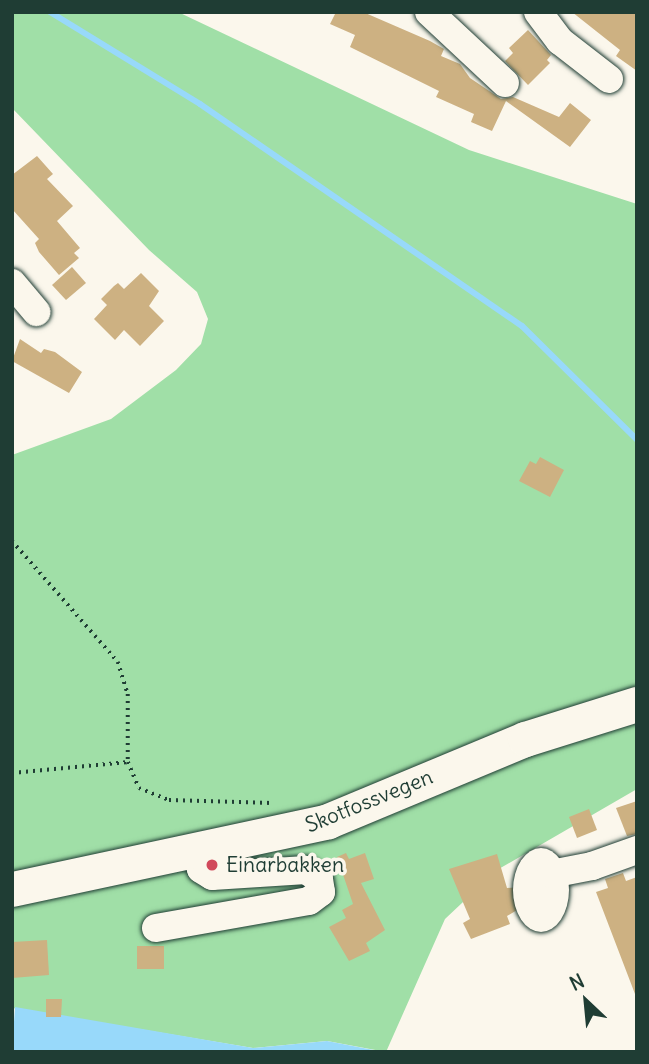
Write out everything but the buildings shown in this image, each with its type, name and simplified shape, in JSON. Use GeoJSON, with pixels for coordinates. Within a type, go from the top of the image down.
{"type":"FeatureCollection","features":[{"type":"Feature","properties":{"kind":"main road","name":"Skotfossvegen"},"geometry":{"type":"LineString","coordinates":[[12,889],[196,853],[328,821],[524,739],[637,704]]}},
{"type":"Feature","properties":{"kind":"street"},"geometry":{"type":"LineString","coordinates":[[429,12],[505,83]]}},
{"type":"Feature","properties":{"kind":"street"},"geometry":{"type":"LineString","coordinates":[[538,12],[560,41],[609,79]]}},
{"type":"Feature","properties":{"kind":"street"},"geometry":{"type":"LineString","coordinates":[[12,283],[36,312]]}},
{"type":"Feature","properties":{"kind":"street"},"geometry":{"type":"LineString","coordinates":[[551,874],[592,866],[637,850]]}},
{"type":"Feature","properties":{"kind":"street"},"geometry":{"type":"LineString","coordinates":[[156,928],[309,901],[321,892],[319,879],[306,870],[212,876],[201,869],[196,853]]}},
{"type":"Feature","properties":{"kind":"path"},"geometry":{"type":"LineString","coordinates":[[12,541],[118,662],[128,694],[128,762],[133,779],[150,795],[228,804],[275,803]]}},
{"type":"Feature","properties":{"kind":"path"},"geometry":{"type":"LineString","coordinates":[[12,774],[128,762]]}},
{"type":"Feature","properties":{"kind":"green space"},"geometry":{"type":"Polygon","coordinates":[[[12,12],[178,12],[469,150],[637,204],[637,789],[497,870],[445,919],[386,1052],[327,1041],[253,1048],[12,1008],[12,455],[111,419],[176,370],[201,344],[208,319],[197,292],[149,250],[12,108],[12,12]]]}},
{"type":"Feature","properties":{"kind":"water"},"geometry":{"type":"Polygon","coordinates":[[[15,1007],[253,1048],[327,1041],[384,1052],[12,1052],[15,1007]]]}},
{"type":"Feature","properties":{"kind":"waterway"},"geometry":{"type":"LineString","coordinates":[[50,12],[200,104],[522,326],[637,440]]}},
{"type":"Feature","properties":{"kind":"place","name":"Einarbakken"},"geometry":{"type":"Point","coordinates":[212,865]}}]}
